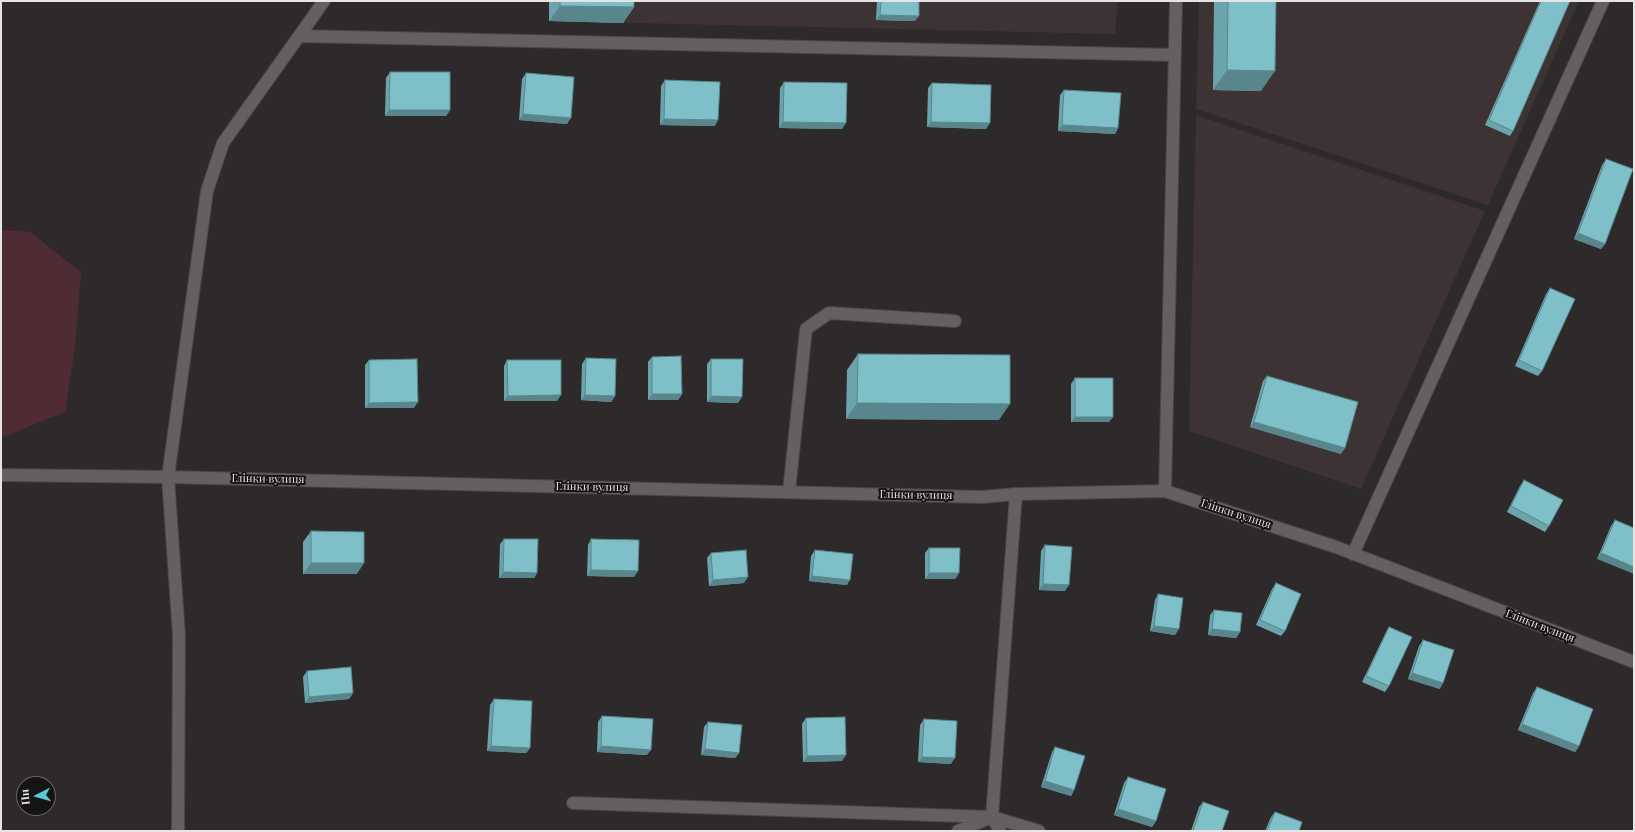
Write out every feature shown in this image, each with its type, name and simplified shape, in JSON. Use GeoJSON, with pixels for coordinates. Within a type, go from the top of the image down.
{"type":"FeatureCollection","features":[{"type":"Feature","properties":{"kind":"street"},"geometry":{"type":"LineString","coordinates":[[178,831],[179,636],[168,477],[207,191],[224,143],[324,1]]}},
{"type":"Feature","properties":{"kind":"street"},"geometry":{"type":"LineString","coordinates":[[1165,491],[1176,1]]}},
{"type":"Feature","properties":{"kind":"street"},"geometry":{"type":"LineString","coordinates":[[1353,554],[1603,1]]}},
{"type":"Feature","properties":{"kind":"street"},"geometry":{"type":"LineString","coordinates":[[299,36],[1175,55]]}},
{"type":"Feature","properties":{"kind":"street"},"geometry":{"type":"LineString","coordinates":[[789,492],[806,330],[829,313],[956,321]]}},
{"type":"Feature","properties":{"kind":"street","name":"Глінки вулиця"},"geometry":{"type":"LineString","coordinates":[[1,475],[168,477],[982,497],[1016,494],[1165,491],[1353,554],[1634,662]]}},
{"type":"Feature","properties":{"kind":"street"},"geometry":{"type":"LineString","coordinates":[[1000,831],[992,817],[1016,494]]}},
{"type":"Feature","properties":{"kind":"street"},"geometry":{"type":"LineString","coordinates":[[573,803],[992,817],[1039,831]]}},
{"type":"Feature","properties":{"kind":"street"},"geometry":{"type":"LineString","coordinates":[[958,831],[992,817]]}},
{"type":"Feature","properties":{"kind":"shaded area"},"geometry":{"type":"Polygon","coordinates":[[[549,1],[1118,1],[1115,34],[549,21],[549,1]]]}},
{"type":"Feature","properties":{"kind":"shaded area"},"geometry":{"type":"Polygon","coordinates":[[[1199,1],[1579,1],[1488,205],[1196,109],[1199,1]]]}},
{"type":"Feature","properties":{"kind":"shaded area"},"geometry":{"type":"Polygon","coordinates":[[[1196,115],[1485,211],[1361,489],[1189,431],[1196,115]]]}},
{"type":"Feature","properties":{"kind":"shaded area"},"geometry":{"type":"Polygon","coordinates":[[[1,230],[30,232],[81,272],[75,347],[65,412],[1,438],[1,230]]]}},
{"type":"Feature","properties":{"kind":"building"},"geometry":{"type":"Polygon","coordinates":[[[560,1],[634,1],[634,7],[560,6],[560,1]]]}},
{"type":"Feature","properties":{"kind":"building"},"geometry":{"type":"Polygon","coordinates":[[[881,1],[919,1],[919,16],[880,15],[881,1]]]}},
{"type":"Feature","properties":{"kind":"building"},"geometry":{"type":"Polygon","coordinates":[[[1228,1],[1276,1],[1275,71],[1227,70],[1228,1]]]}},
{"type":"Feature","properties":{"kind":"building"},"geometry":{"type":"Polygon","coordinates":[[[1541,1],[1570,1],[1513,131],[1489,120],[1541,1]]]}},
{"type":"Feature","properties":{"kind":"building"},"geometry":{"type":"Polygon","coordinates":[[[390,72],[450,72],[450,110],[389,110],[390,72]]]}},
{"type":"Feature","properties":{"kind":"building"},"geometry":{"type":"Polygon","coordinates":[[[526,73],[574,77],[571,118],[523,114],[526,73]]]}},
{"type":"Feature","properties":{"kind":"building"},"geometry":{"type":"Polygon","coordinates":[[[665,80],[720,82],[718,120],[664,119],[665,80]]]}},
{"type":"Feature","properties":{"kind":"building"},"geometry":{"type":"Polygon","coordinates":[[[784,82],[847,83],[846,123],[783,122],[784,82]]]}},
{"type":"Feature","properties":{"kind":"building"},"geometry":{"type":"Polygon","coordinates":[[[932,83],[991,85],[990,123],[931,122],[932,83]]]}},
{"type":"Feature","properties":{"kind":"building"},"geometry":{"type":"Polygon","coordinates":[[[1064,90],[1121,93],[1118,128],[1062,125],[1064,90]]]}},
{"type":"Feature","properties":{"kind":"building"},"geometry":{"type":"Polygon","coordinates":[[[1606,159],[1633,169],[1605,244],[1578,233],[1606,159]]]}},
{"type":"Feature","properties":{"kind":"building"},"geometry":{"type":"Polygon","coordinates":[[[1550,288],[1575,299],[1542,371],[1519,360],[1550,288]]]}},
{"type":"Feature","properties":{"kind":"building"},"geometry":{"type":"Polygon","coordinates":[[[858,354],[1010,355],[1010,404],[857,403],[858,354]]]}},
{"type":"Feature","properties":{"kind":"building"},"geometry":{"type":"Polygon","coordinates":[[[681,356],[682,394],[652,394],[652,357],[681,356]]]}},
{"type":"Feature","properties":{"kind":"building"},"geometry":{"type":"Polygon","coordinates":[[[586,358],[616,359],[615,396],[585,395],[586,358]]]}},
{"type":"Feature","properties":{"kind":"building"},"geometry":{"type":"Polygon","coordinates":[[[417,359],[418,402],[369,403],[369,360],[417,359]]]}},
{"type":"Feature","properties":{"kind":"building"},"geometry":{"type":"Polygon","coordinates":[[[711,359],[743,359],[742,397],[711,396],[711,359]]]}},
{"type":"Feature","properties":{"kind":"building"},"geometry":{"type":"Polygon","coordinates":[[[507,360],[561,360],[561,395],[508,396],[507,360]]]}},
{"type":"Feature","properties":{"kind":"building"},"geometry":{"type":"Polygon","coordinates":[[[1267,376],[1358,402],[1345,448],[1254,422],[1267,376]]]}},
{"type":"Feature","properties":{"kind":"building"},"geometry":{"type":"Polygon","coordinates":[[[1075,378],[1113,378],[1113,417],[1075,417],[1075,378]]]}},
{"type":"Feature","properties":{"kind":"building"},"geometry":{"type":"Polygon","coordinates":[[[1524,480],[1563,500],[1549,526],[1511,506],[1524,480]]]}},
{"type":"Feature","properties":{"kind":"building"},"geometry":{"type":"Polygon","coordinates":[[[1615,520],[1634,528],[1634,567],[1601,553],[1615,520]]]}},
{"type":"Feature","properties":{"kind":"building"},"geometry":{"type":"Polygon","coordinates":[[[311,531],[364,532],[364,563],[311,563],[311,531]]]}},
{"type":"Feature","properties":{"kind":"building"},"geometry":{"type":"Polygon","coordinates":[[[504,539],[538,539],[537,573],[503,572],[504,539]]]}},
{"type":"Feature","properties":{"kind":"building"},"geometry":{"type":"Polygon","coordinates":[[[591,539],[639,540],[638,571],[591,570],[591,539]]]}},
{"type":"Feature","properties":{"kind":"building"},"geometry":{"type":"Polygon","coordinates":[[[1045,545],[1072,547],[1069,585],[1043,584],[1045,545]]]}},
{"type":"Feature","properties":{"kind":"building"},"geometry":{"type":"Polygon","coordinates":[[[929,548],[960,548],[959,573],[929,573],[929,548]]]}},
{"type":"Feature","properties":{"kind":"building"},"geometry":{"type":"Polygon","coordinates":[[[746,550],[748,577],[713,580],[711,553],[746,550]]]}},
{"type":"Feature","properties":{"kind":"building"},"geometry":{"type":"Polygon","coordinates":[[[815,550],[853,554],[850,580],[812,576],[815,550]]]}},
{"type":"Feature","properties":{"kind":"building"},"geometry":{"type":"Polygon","coordinates":[[[1276,583],[1301,594],[1285,631],[1260,620],[1276,583]]]}},
{"type":"Feature","properties":{"kind":"building"},"geometry":{"type":"Polygon","coordinates":[[[1158,594],[1183,598],[1179,629],[1154,626],[1158,594]]]}},
{"type":"Feature","properties":{"kind":"building"},"geometry":{"type":"Polygon","coordinates":[[[1214,610],[1242,613],[1240,632],[1212,629],[1214,610]]]}},
{"type":"Feature","properties":{"kind":"building"},"geometry":{"type":"Polygon","coordinates":[[[1389,627],[1412,637],[1389,686],[1366,676],[1389,627]]]}},
{"type":"Feature","properties":{"kind":"building"},"geometry":{"type":"Polygon","coordinates":[[[1423,640],[1454,650],[1443,683],[1412,673],[1423,640]]]}},
{"type":"Feature","properties":{"kind":"building"},"geometry":{"type":"Polygon","coordinates":[[[351,667],[353,693],[309,697],[307,671],[351,667]]]}},
{"type":"Feature","properties":{"kind":"building"},"geometry":{"type":"Polygon","coordinates":[[[1537,687],[1593,709],[1579,746],[1522,724],[1537,687]]]}},
{"type":"Feature","properties":{"kind":"building"},"geometry":{"type":"Polygon","coordinates":[[[494,699],[532,701],[530,748],[491,746],[494,699]]]}},
{"type":"Feature","properties":{"kind":"building"},"geometry":{"type":"Polygon","coordinates":[[[602,716],[653,719],[651,750],[601,746],[602,716]]]}},
{"type":"Feature","properties":{"kind":"building"},"geometry":{"type":"Polygon","coordinates":[[[845,717],[846,755],[807,756],[806,718],[845,717]]]}},
{"type":"Feature","properties":{"kind":"building"},"geometry":{"type":"Polygon","coordinates":[[[924,719],[957,721],[955,758],[922,757],[924,719]]]}},
{"type":"Feature","properties":{"kind":"building"},"geometry":{"type":"Polygon","coordinates":[[[708,722],[742,725],[739,753],[705,749],[708,722]]]}},
{"type":"Feature","properties":{"kind":"building"},"geometry":{"type":"Polygon","coordinates":[[[1055,747],[1085,756],[1074,790],[1045,781],[1055,747]]]}},
{"type":"Feature","properties":{"kind":"building"},"geometry":{"type":"Polygon","coordinates":[[[1128,777],[1166,789],[1156,821],[1118,809],[1128,777]]]}},
{"type":"Feature","properties":{"kind":"building"},"geometry":{"type":"Polygon","coordinates":[[[1203,802],[1229,811],[1222,831],[1193,831],[1203,802]]]}},
{"type":"Feature","properties":{"kind":"building"},"geometry":{"type":"Polygon","coordinates":[[[1275,812],[1302,822],[1299,831],[1267,831],[1275,812]]]}}]}
